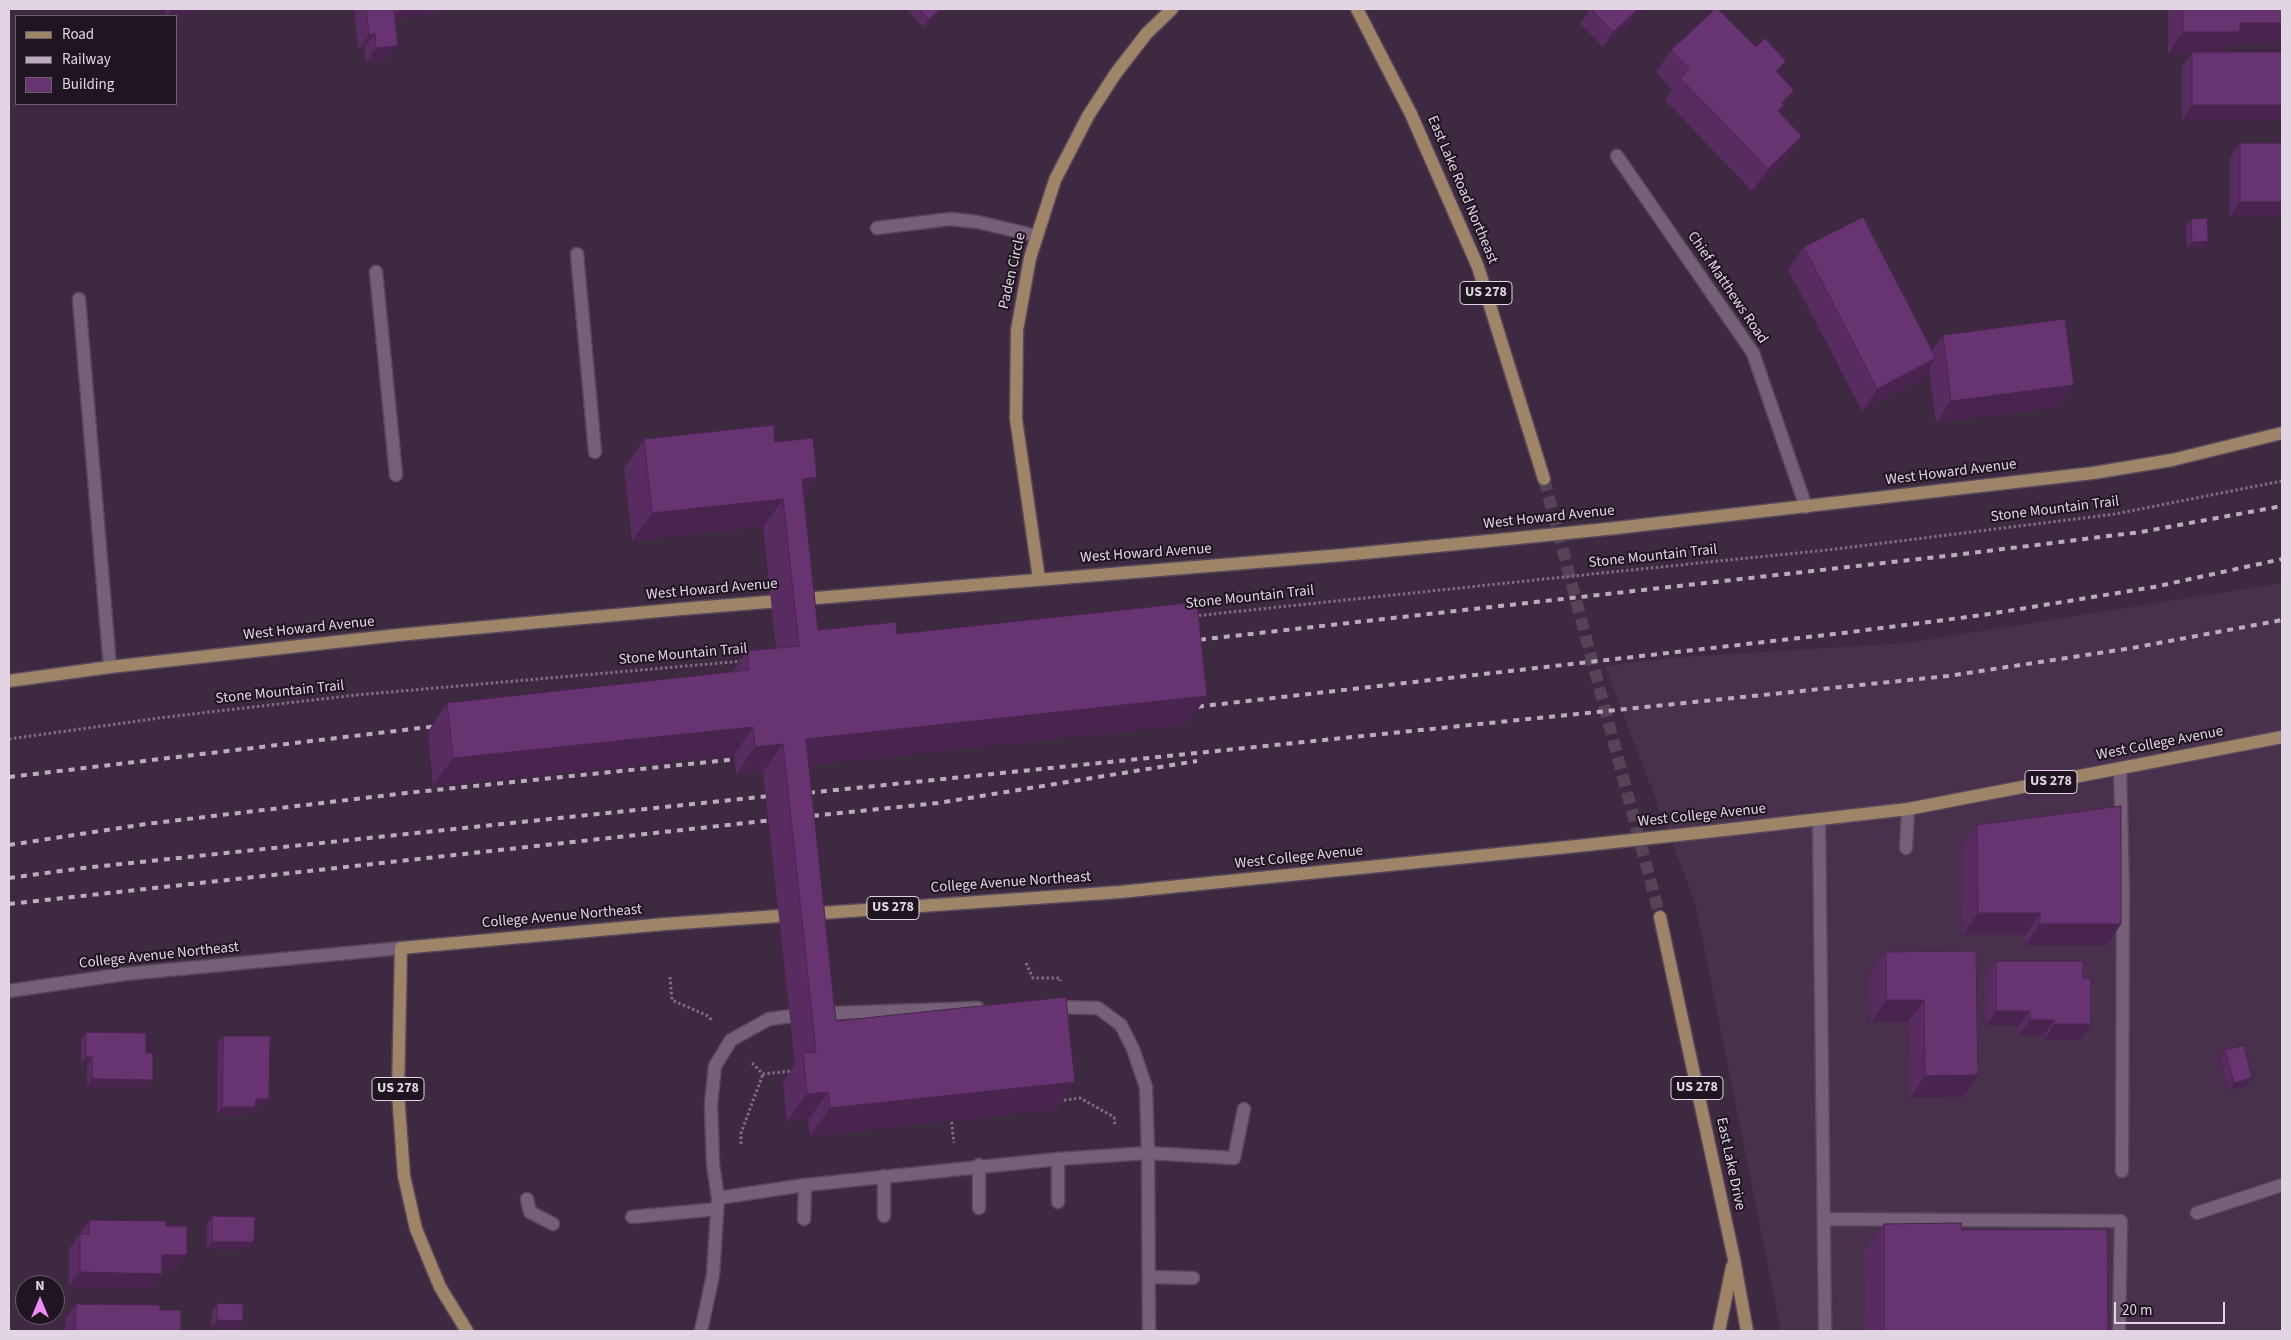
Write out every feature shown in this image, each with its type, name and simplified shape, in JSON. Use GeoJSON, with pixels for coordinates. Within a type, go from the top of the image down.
{"type":"FeatureCollection","features":[{"type":"Feature","properties":{"kind":"main road","name":"Paden Circle"},"geometry":{"type":"LineString","coordinates":[[1039,579],[1016,419],[1017,330],[1030,258],[1056,180],[1088,116],[1121,66],[1147,33],[1172,9]]}},
{"type":"Feature","properties":{"kind":"main road","name":"East Lake Road Northeast"},"geometry":{"type":"LineString","coordinates":[[1357,9],[1411,114],[1478,267],[1544,479]]}},
{"type":"Feature","properties":{"kind":"main road","name":"West Howard Avenue"},"geometry":{"type":"LineString","coordinates":[[9,681],[110,667],[398,635],[1039,579],[1343,555],[1616,528],[2093,472],[2172,460],[2282,433]]}},
{"type":"Feature","properties":{"kind":"main road","name":"West College Avenue"},"geometry":{"type":"LineString","coordinates":[[1120,892],[1568,848],[1908,809],[2282,737]]}},
{"type":"Feature","properties":{"kind":"main road","name":"College Avenue Northeast"},"geometry":{"type":"LineString","coordinates":[[401,948],[666,924],[1120,892]]}},
{"type":"Feature","properties":{"kind":"main road","name":"East Lake Drive"},"geometry":{"type":"LineString","coordinates":[[1660,917],[1734,1259],[1747,1331]]}},
{"type":"Feature","properties":{"kind":"main road","name":"US 278"},"geometry":{"type":"LineString","coordinates":[[401,948],[398,1093],[404,1176],[416,1228],[440,1287],[467,1331]]}},
{"type":"Feature","properties":{"kind":"main road","name":"US 278"},"geometry":{"type":"LineString","coordinates":[[1719,1331],[1734,1259]]}},
{"type":"Feature","properties":{"kind":"street","name":"Chief Matthews Road"},"geometry":{"type":"LineString","coordinates":[[1617,156],[1753,353],[1806,507]]}},
{"type":"Feature","properties":{"kind":"street"},"geometry":{"type":"LineString","coordinates":[[877,228],[950,218],[978,222],[1037,236]]}},
{"type":"Feature","properties":{"kind":"street"},"geometry":{"type":"LineString","coordinates":[[577,254],[595,452]]}},
{"type":"Feature","properties":{"kind":"street"},"geometry":{"type":"LineString","coordinates":[[376,272],[396,475]]}},
{"type":"Feature","properties":{"kind":"street"},"geometry":{"type":"LineString","coordinates":[[79,299],[110,667]]}},
{"type":"Feature","properties":{"kind":"street"},"geometry":{"type":"LineString","coordinates":[[2120,768],[2124,890],[2122,1171]]}},
{"type":"Feature","properties":{"kind":"street"},"geometry":{"type":"LineString","coordinates":[[1906,848],[1908,809]]}},
{"type":"Feature","properties":{"kind":"street"},"geometry":{"type":"LineString","coordinates":[[1819,820],[1826,1331]]}},
{"type":"Feature","properties":{"kind":"street","name":"College Avenue Northeast"},"geometry":{"type":"LineString","coordinates":[[9,991],[125,974],[401,948]]}},
{"type":"Feature","properties":{"kind":"street"},"geometry":{"type":"LineString","coordinates":[[1041,1007],[1098,1008],[1120,1025],[1133,1049],[1146,1087],[1149,1331]]}},
{"type":"Feature","properties":{"kind":"street"},"geometry":{"type":"LineString","coordinates":[[701,1331],[713,1275],[718,1204],[713,1164],[711,1104],[715,1066],[730,1040],[769,1019],[807,1014],[994,1008]]}},
{"type":"Feature","properties":{"kind":"street"},"geometry":{"type":"LineString","coordinates":[[632,1218],[718,1204],[805,1185],[979,1165],[1148,1153],[1234,1158],[1244,1109]]}},
{"type":"Feature","properties":{"kind":"street"},"geometry":{"type":"LineString","coordinates":[[1058,1158],[1058,1202]]}},
{"type":"Feature","properties":{"kind":"street"},"geometry":{"type":"LineString","coordinates":[[979,1165],[979,1208]]}},
{"type":"Feature","properties":{"kind":"street"},"geometry":{"type":"LineString","coordinates":[[884,1176],[884,1216]]}},
{"type":"Feature","properties":{"kind":"street"},"geometry":{"type":"LineString","coordinates":[[804,1219],[805,1185]]}},
{"type":"Feature","properties":{"kind":"street"},"geometry":{"type":"LineString","coordinates":[[2197,1212],[2282,1185]]}},
{"type":"Feature","properties":{"kind":"street"},"geometry":{"type":"LineString","coordinates":[[527,1199],[530,1212],[553,1224]]}},
{"type":"Feature","properties":{"kind":"street"},"geometry":{"type":"LineString","coordinates":[[1824,1219],[2121,1220],[2120,1331]]}},
{"type":"Feature","properties":{"kind":"street"},"geometry":{"type":"LineString","coordinates":[[1149,1277],[1193,1278]]}},
{"type":"Feature","properties":{"kind":"path","name":"Stone Mountain Trail"},"geometry":{"type":"LineString","coordinates":[[1187,616],[1836,549],[2115,514],[2282,481]]}},
{"type":"Feature","properties":{"kind":"path","name":"Stone Mountain Trail"},"geometry":{"type":"LineString","coordinates":[[9,739],[167,717],[356,695],[744,661]]}},
{"type":"Feature","properties":{"kind":"path"},"geometry":{"type":"LineString","coordinates":[[1026,963],[1033,978],[1049,978]]}},
{"type":"Feature","properties":{"kind":"path"},"geometry":{"type":"LineString","coordinates":[[670,977],[672,1000],[706,1015],[712,1020]]}},
{"type":"Feature","properties":{"kind":"path"},"geometry":{"type":"LineString","coordinates":[[752,1063],[763,1074]]}},
{"type":"Feature","properties":{"kind":"path"},"geometry":{"type":"LineString","coordinates":[[763,1074],[801,1070]]}},
{"type":"Feature","properties":{"kind":"path"},"geometry":{"type":"LineString","coordinates":[[740,1149],[741,1133],[763,1074]]}},
{"type":"Feature","properties":{"kind":"path"},"geometry":{"type":"LineString","coordinates":[[1051,1101],[1080,1098],[1114,1117],[1115,1125]]}},
{"type":"Feature","properties":{"kind":"path"},"geometry":{"type":"LineString","coordinates":[[951,1111],[956,1168]]}},
{"type":"Feature","properties":{"kind":"shaded area"},"geometry":{"type":"Polygon","coordinates":[[[2282,583],[2282,1331],[1781,1331],[1695,903],[1605,666],[1668,658],[1907,643],[2282,583]]]}},
{"type":"Feature","properties":{"kind":"building"},"geometry":{"type":"Polygon","coordinates":[[[366,9],[394,9],[398,46],[376,48],[375,33],[369,35],[366,9]]]}},
{"type":"Feature","properties":{"kind":"building"},"geometry":{"type":"Polygon","coordinates":[[[919,9],[940,9],[929,19],[919,9]]]}},
{"type":"Feature","properties":{"kind":"building"},"geometry":{"type":"Polygon","coordinates":[[[1591,9],[1638,9],[1613,32],[1591,9]]]}},
{"type":"Feature","properties":{"kind":"building"},"geometry":{"type":"Polygon","coordinates":[[[1715,9],[1718,9],[1756,47],[1765,38],[1786,61],[1776,71],[1794,90],[1782,103],[1784,105],[1778,111],[1802,136],[1768,169],[1680,78],[1689,69],[1671,50],[1715,9]]]}},
{"type":"Feature","properties":{"kind":"building"},"geometry":{"type":"Polygon","coordinates":[[[2183,9],[2282,9],[2282,23],[2240,23],[2240,32],[2183,32],[2183,9]]]}},
{"type":"Feature","properties":{"kind":"building"},"geometry":{"type":"Polygon","coordinates":[[[2192,52],[2282,52],[2282,105],[2192,105],[2192,52]]]}},
{"type":"Feature","properties":{"kind":"building"},"geometry":{"type":"Polygon","coordinates":[[[2240,143],[2282,143],[2282,202],[2240,202],[2240,143]]]}},
{"type":"Feature","properties":{"kind":"building"},"geometry":{"type":"Polygon","coordinates":[[[1863,217],[1936,358],[1877,389],[1804,247],[1863,217]]]}},
{"type":"Feature","properties":{"kind":"building"},"geometry":{"type":"Polygon","coordinates":[[[2207,218],[2208,241],[2192,242],[2191,219],[2207,218]]]}},
{"type":"Feature","properties":{"kind":"building"},"geometry":{"type":"Polygon","coordinates":[[[2065,319],[2074,385],[1951,401],[1943,335],[2065,319]]]}},
{"type":"Feature","properties":{"kind":"building"},"geometry":{"type":"Polygon","coordinates":[[[774,425],[775,442],[813,438],[817,477],[802,479],[818,630],[896,622],[897,634],[1197,602],[1207,696],[806,739],[836,1021],[1066,997],[1075,1082],[830,1108],[828,1092],[807,1094],[803,1053],[816,1052],[783,744],[755,747],[753,727],[453,758],[447,703],[749,670],[747,651],[799,646],[783,499],[652,513],[644,439],[774,425]]]}},
{"type":"Feature","properties":{"kind":"building"},"geometry":{"type":"Polygon","coordinates":[[[2121,806],[2121,924],[2040,924],[2040,913],[1978,913],[1977,825],[2121,806]]]}},
{"type":"Feature","properties":{"kind":"building"},"geometry":{"type":"Polygon","coordinates":[[[1976,951],[1978,1075],[1925,1076],[1924,1000],[1886,1000],[1886,952],[1976,951]]]}},
{"type":"Feature","properties":{"kind":"building"},"geometry":{"type":"Polygon","coordinates":[[[1996,961],[2083,961],[2083,978],[2091,978],[2091,1024],[2054,1024],[2054,1020],[2030,1020],[2030,1011],[1996,1011],[1996,961]]]}},
{"type":"Feature","properties":{"kind":"building"},"geometry":{"type":"Polygon","coordinates":[[[86,1032],[146,1033],[146,1053],[153,1053],[153,1080],[92,1079],[92,1057],[86,1057],[86,1032]]]}},
{"type":"Feature","properties":{"kind":"building"},"geometry":{"type":"Polygon","coordinates":[[[223,1036],[270,1036],[269,1099],[256,1099],[255,1107],[222,1107],[223,1036]]]}},
{"type":"Feature","properties":{"kind":"building"},"geometry":{"type":"Polygon","coordinates":[[[2244,1045],[2252,1078],[2234,1083],[2225,1050],[2244,1045]]]}},
{"type":"Feature","properties":{"kind":"building"},"geometry":{"type":"Polygon","coordinates":[[[212,1216],[255,1217],[254,1242],[212,1242],[212,1216]]]}},
{"type":"Feature","properties":{"kind":"building"},"geometry":{"type":"Polygon","coordinates":[[[89,1220],[166,1221],[166,1226],[187,1226],[187,1255],[162,1255],[162,1274],[80,1272],[80,1234],[89,1234],[89,1220]]]}},
{"type":"Feature","properties":{"kind":"building"},"geometry":{"type":"Polygon","coordinates":[[[1961,1223],[1962,1230],[2107,1229],[2108,1331],[1884,1331],[1884,1224],[1961,1223]]]}},
{"type":"Feature","properties":{"kind":"building"},"geometry":{"type":"Polygon","coordinates":[[[217,1303],[243,1304],[243,1321],[217,1320],[217,1303]]]}},
{"type":"Feature","properties":{"kind":"building"},"geometry":{"type":"Polygon","coordinates":[[[76,1304],[160,1305],[160,1310],[181,1310],[181,1331],[75,1331],[76,1304]]]}},
{"type":"Feature","properties":{"kind":"tunnel"},"geometry":{"type":"LineString","coordinates":[[1544,479],[1660,917]]}},
{"type":"Feature","properties":{"kind":"railway"},"geometry":{"type":"LineString","coordinates":[[1188,641],[1955,555],[2141,532],[2282,506]]}},
{"type":"Feature","properties":{"kind":"railway"},"geometry":{"type":"LineString","coordinates":[[1186,708],[1843,633],[1983,615],[2154,587],[2282,559]]}},
{"type":"Feature","properties":{"kind":"railway"},"geometry":{"type":"LineString","coordinates":[[797,794],[1948,676],[2132,648],[2282,620]]}},
{"type":"Feature","properties":{"kind":"railway"},"geometry":{"type":"LineString","coordinates":[[9,777],[446,725]]}},
{"type":"Feature","properties":{"kind":"railway"},"geometry":{"type":"LineString","coordinates":[[9,845],[146,824],[406,793],[748,758]]}},
{"type":"Feature","properties":{"kind":"railway"},"geometry":{"type":"LineString","coordinates":[[801,817],[938,803],[1197,761]]}},
{"type":"Feature","properties":{"kind":"railway"},"geometry":{"type":"LineString","coordinates":[[9,878],[83,868],[779,795]]}},
{"type":"Feature","properties":{"kind":"railway"},"geometry":{"type":"LineString","coordinates":[[9,904],[782,819]]}}]}
